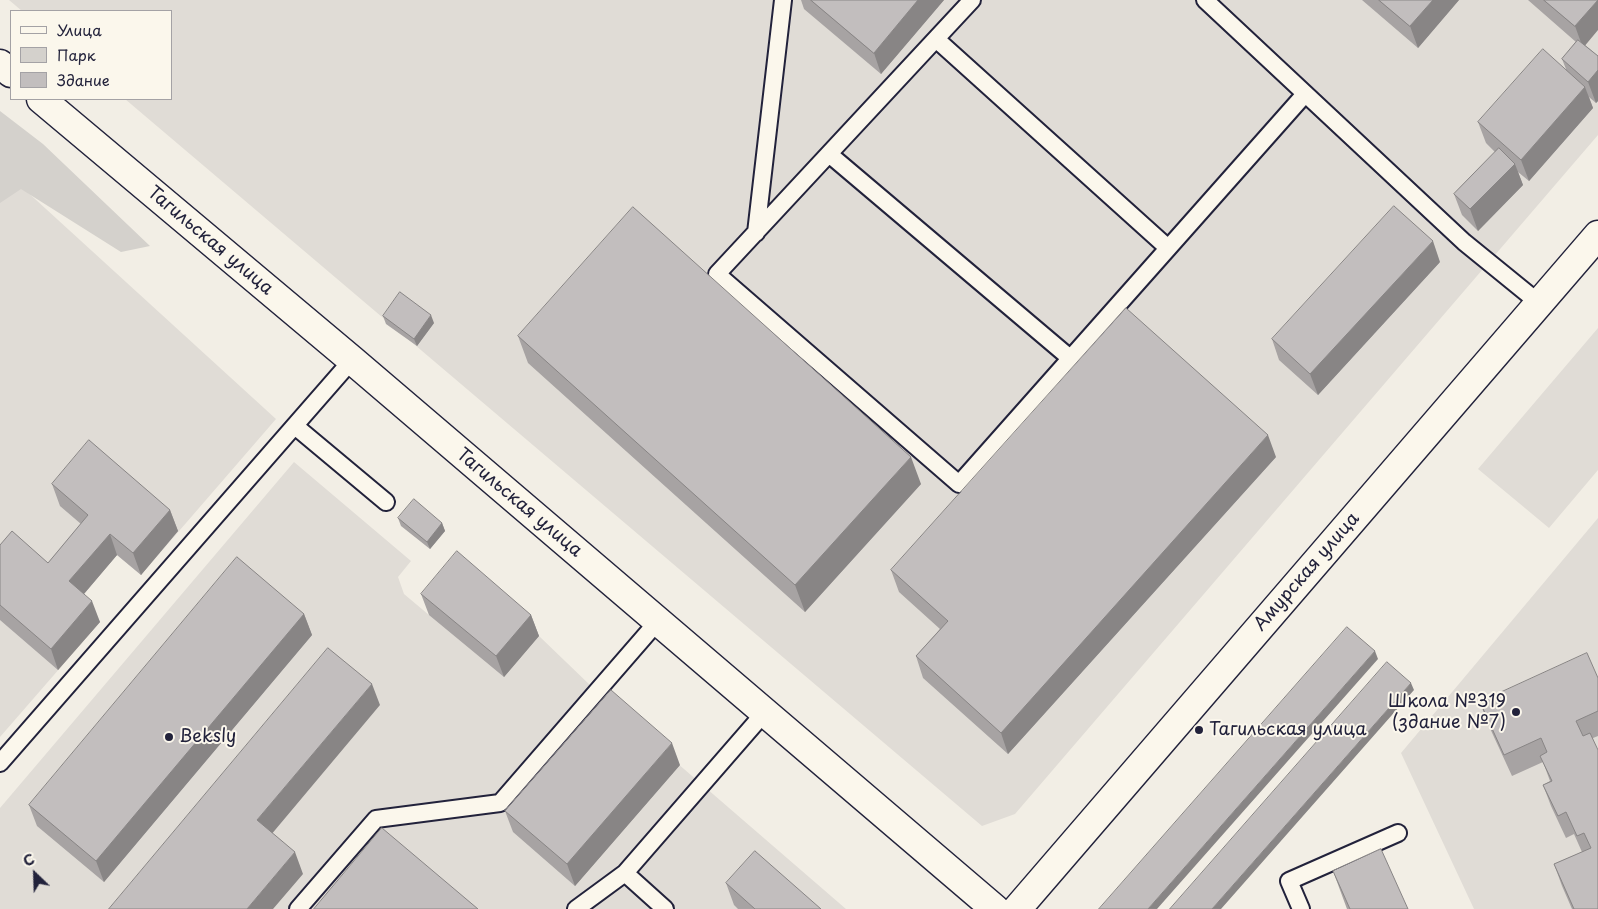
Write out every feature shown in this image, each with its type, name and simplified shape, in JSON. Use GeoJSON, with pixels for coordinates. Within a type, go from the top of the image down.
{"type":"FeatureCollection","features":[{"type":"Feature","properties":{"kind":"street"},"geometry":{"type":"LineString","coordinates":[[0,64],[10,72]]}},
{"type":"Feature","properties":{"kind":"street","name":"Тагильская улица"},"geometry":{"type":"LineString","coordinates":[[42,100],[352,360],[995,909]]}},
{"type":"Feature","properties":{"kind":"street","name":"Амурская улица"},"geometry":{"type":"LineString","coordinates":[[1017,909],[1598,235]]}},
{"type":"Feature","properties":{"kind":"lane"},"geometry":{"type":"LineString","coordinates":[[756,233],[783,0]]}},
{"type":"Feature","properties":{"kind":"lane"},"geometry":{"type":"LineString","coordinates":[[972,0],[717,274],[959,484],[1305,94]]}},
{"type":"Feature","properties":{"kind":"lane"},"geometry":{"type":"LineString","coordinates":[[1205,0],[1464,242],[1539,303]]}},
{"type":"Feature","properties":{"kind":"lane"},"geometry":{"type":"LineString","coordinates":[[936,39],[1168,248]]}},
{"type":"Feature","properties":{"kind":"lane"},"geometry":{"type":"LineString","coordinates":[[829,154],[1070,358]]}},
{"type":"Feature","properties":{"kind":"lane"},"geometry":{"type":"LineString","coordinates":[[0,763],[352,360]]}},
{"type":"Feature","properties":{"kind":"lane"},"geometry":{"type":"LineString","coordinates":[[295,426],[386,502]]}},
{"type":"Feature","properties":{"kind":"lane"},"geometry":{"type":"LineString","coordinates":[[298,909],[376,820],[500,803],[658,621]]}},
{"type":"Feature","properties":{"kind":"lane"},"geometry":{"type":"LineString","coordinates":[[576,909],[625,874],[765,712]]}},
{"type":"Feature","properties":{"kind":"lane"},"geometry":{"type":"LineString","coordinates":[[1301,909],[1289,881],[1398,833]]}},
{"type":"Feature","properties":{"kind":"lane"},"geometry":{"type":"LineString","coordinates":[[625,874],[665,909]]}},
{"type":"Feature","properties":{"kind":"shaded area"},"geometry":{"type":"Polygon","coordinates":[[[9,0],[1598,0],[1598,135],[1015,814],[982,826],[126,100],[172,100],[172,10],[21,10],[9,0]]]}},
{"type":"Feature","properties":{"kind":"shaded area"},"geometry":{"type":"Polygon","coordinates":[[[0,167],[276,419],[141,575],[117,555],[77,602],[100,622],[0,737],[0,167]]]}},
{"type":"Feature","properties":{"kind":"shaded area"},"geometry":{"type":"Polygon","coordinates":[[[1598,328],[1598,470],[1549,528],[1478,469],[1598,328]]]}},
{"type":"Feature","properties":{"kind":"shaded area"},"geometry":{"type":"Polygon","coordinates":[[[294,462],[411,561],[398,577],[404,594],[429,615],[465,573],[539,636],[618,712],[846,909],[0,909],[0,808],[294,462]]]}},
{"type":"Feature","properties":{"kind":"shaded area","name":"Школа №319 (здание №7)"},"geometry":{"type":"Polygon","coordinates":[[[1598,518],[1598,909],[1474,909],[1401,753],[1598,518]]]}},
{"type":"Feature","properties":{"kind":"green space"},"geometry":{"type":"Polygon","coordinates":[[[0,111],[43,144],[150,246],[121,252],[21,189],[0,203],[0,111]]]}},
{"type":"Feature","properties":{"kind":"building"},"geometry":{"type":"Polygon","coordinates":[[[811,0],[918,0],[874,53],[811,0]]]}},
{"type":"Feature","properties":{"kind":"building"},"geometry":{"type":"Polygon","coordinates":[[[1379,0],[1433,0],[1410,26],[1379,0]]]}},
{"type":"Feature","properties":{"kind":"building"},"geometry":{"type":"Polygon","coordinates":[[[1544,0],[1598,0],[1575,26],[1544,0]]]}},
{"type":"Feature","properties":{"kind":"building"},"geometry":{"type":"Polygon","coordinates":[[[1578,40],[1598,56],[1598,70],[1588,82],[1562,59],[1578,40]]]}},
{"type":"Feature","properties":{"kind":"building"},"geometry":{"type":"Polygon","coordinates":[[[1543,49],[1585,87],[1521,160],[1478,122],[1543,49]]]}},
{"type":"Feature","properties":{"kind":"building"},"geometry":{"type":"Polygon","coordinates":[[[1499,148],[1515,164],[1470,209],[1454,194],[1499,148]]]}},
{"type":"Feature","properties":{"kind":"building"},"geometry":{"type":"Polygon","coordinates":[[[1394,206],[1433,241],[1310,374],[1272,339],[1394,206]]]}},
{"type":"Feature","properties":{"kind":"building"},"geometry":{"type":"Polygon","coordinates":[[[633,207],[911,457],[795,585],[518,336],[633,207]]]}},
{"type":"Feature","properties":{"kind":"building"},"geometry":{"type":"Polygon","coordinates":[[[400,292],[431,315],[414,339],[383,316],[400,292]]]}},
{"type":"Feature","properties":{"kind":"building"},"geometry":{"type":"Polygon","coordinates":[[[1126,308],[1268,435],[1001,733],[916,656],[948,621],[891,570],[1126,308]]]}},
{"type":"Feature","properties":{"kind":"building"},"geometry":{"type":"Polygon","coordinates":[[[89,440],[170,510],[133,553],[110,534],[69,581],[92,601],[51,649],[0,605],[0,545],[12,531],[48,563],[88,515],[52,484],[89,440]]]}},
{"type":"Feature","properties":{"kind":"building"},"geometry":{"type":"Polygon","coordinates":[[[414,499],[442,523],[427,542],[398,518],[414,499]]]}},
{"type":"Feature","properties":{"kind":"building"},"geometry":{"type":"Polygon","coordinates":[[[457,551],[531,615],[496,656],[421,594],[457,551]]]}},
{"type":"Feature","properties":{"kind":"building"},"geometry":{"type":"Polygon","coordinates":[[[237,557],[304,614],[96,861],[29,805],[237,557]]]}},
{"type":"Feature","properties":{"kind":"building"},"geometry":{"type":"Polygon","coordinates":[[[1347,627],[1375,651],[1148,909],[1099,909],[1347,627]]]}},
{"type":"Feature","properties":{"kind":"building"},"geometry":{"type":"Polygon","coordinates":[[[328,648],[372,684],[257,820],[295,852],[247,909],[109,909],[328,648]]]}},
{"type":"Feature","properties":{"kind":"building"},"geometry":{"type":"Polygon","coordinates":[[[1587,653],[1598,678],[1598,711],[1576,721],[1583,736],[1590,733],[1598,750],[1598,909],[1574,909],[1554,864],[1591,848],[1584,833],[1577,836],[1566,812],[1558,816],[1543,785],[1552,781],[1540,756],[1547,752],[1541,738],[1504,755],[1480,702],[1587,653]]]}},
{"type":"Feature","properties":{"kind":"building"},"geometry":{"type":"Polygon","coordinates":[[[1387,662],[1411,683],[1212,909],[1170,909],[1387,662]]]}},
{"type":"Feature","properties":{"kind":"building"},"geometry":{"type":"Polygon","coordinates":[[[611,690],[672,743],[567,864],[505,811],[611,690]]]}},
{"type":"Feature","properties":{"kind":"building"},"geometry":{"type":"Polygon","coordinates":[[[382,828],[478,909],[314,909],[382,828]]]}},
{"type":"Feature","properties":{"kind":"building"},"geometry":{"type":"Polygon","coordinates":[[[1381,849],[1408,909],[1350,909],[1333,871],[1381,849]]]}},
{"type":"Feature","properties":{"kind":"building"},"geometry":{"type":"Polygon","coordinates":[[[755,851],[821,909],[755,909],[726,883],[755,851]]]}},
{"type":"Feature","properties":{"kind":"place","name":"Школа №319 (здание №7)"},"geometry":{"type":"Point","coordinates":[1516,712]}},
{"type":"Feature","properties":{"kind":"place","name":"Тагильская улица"},"geometry":{"type":"Point","coordinates":[1199,730]}},
{"type":"Feature","properties":{"kind":"place","name":"Beksly"},"geometry":{"type":"Point","coordinates":[169,737]}}]}
